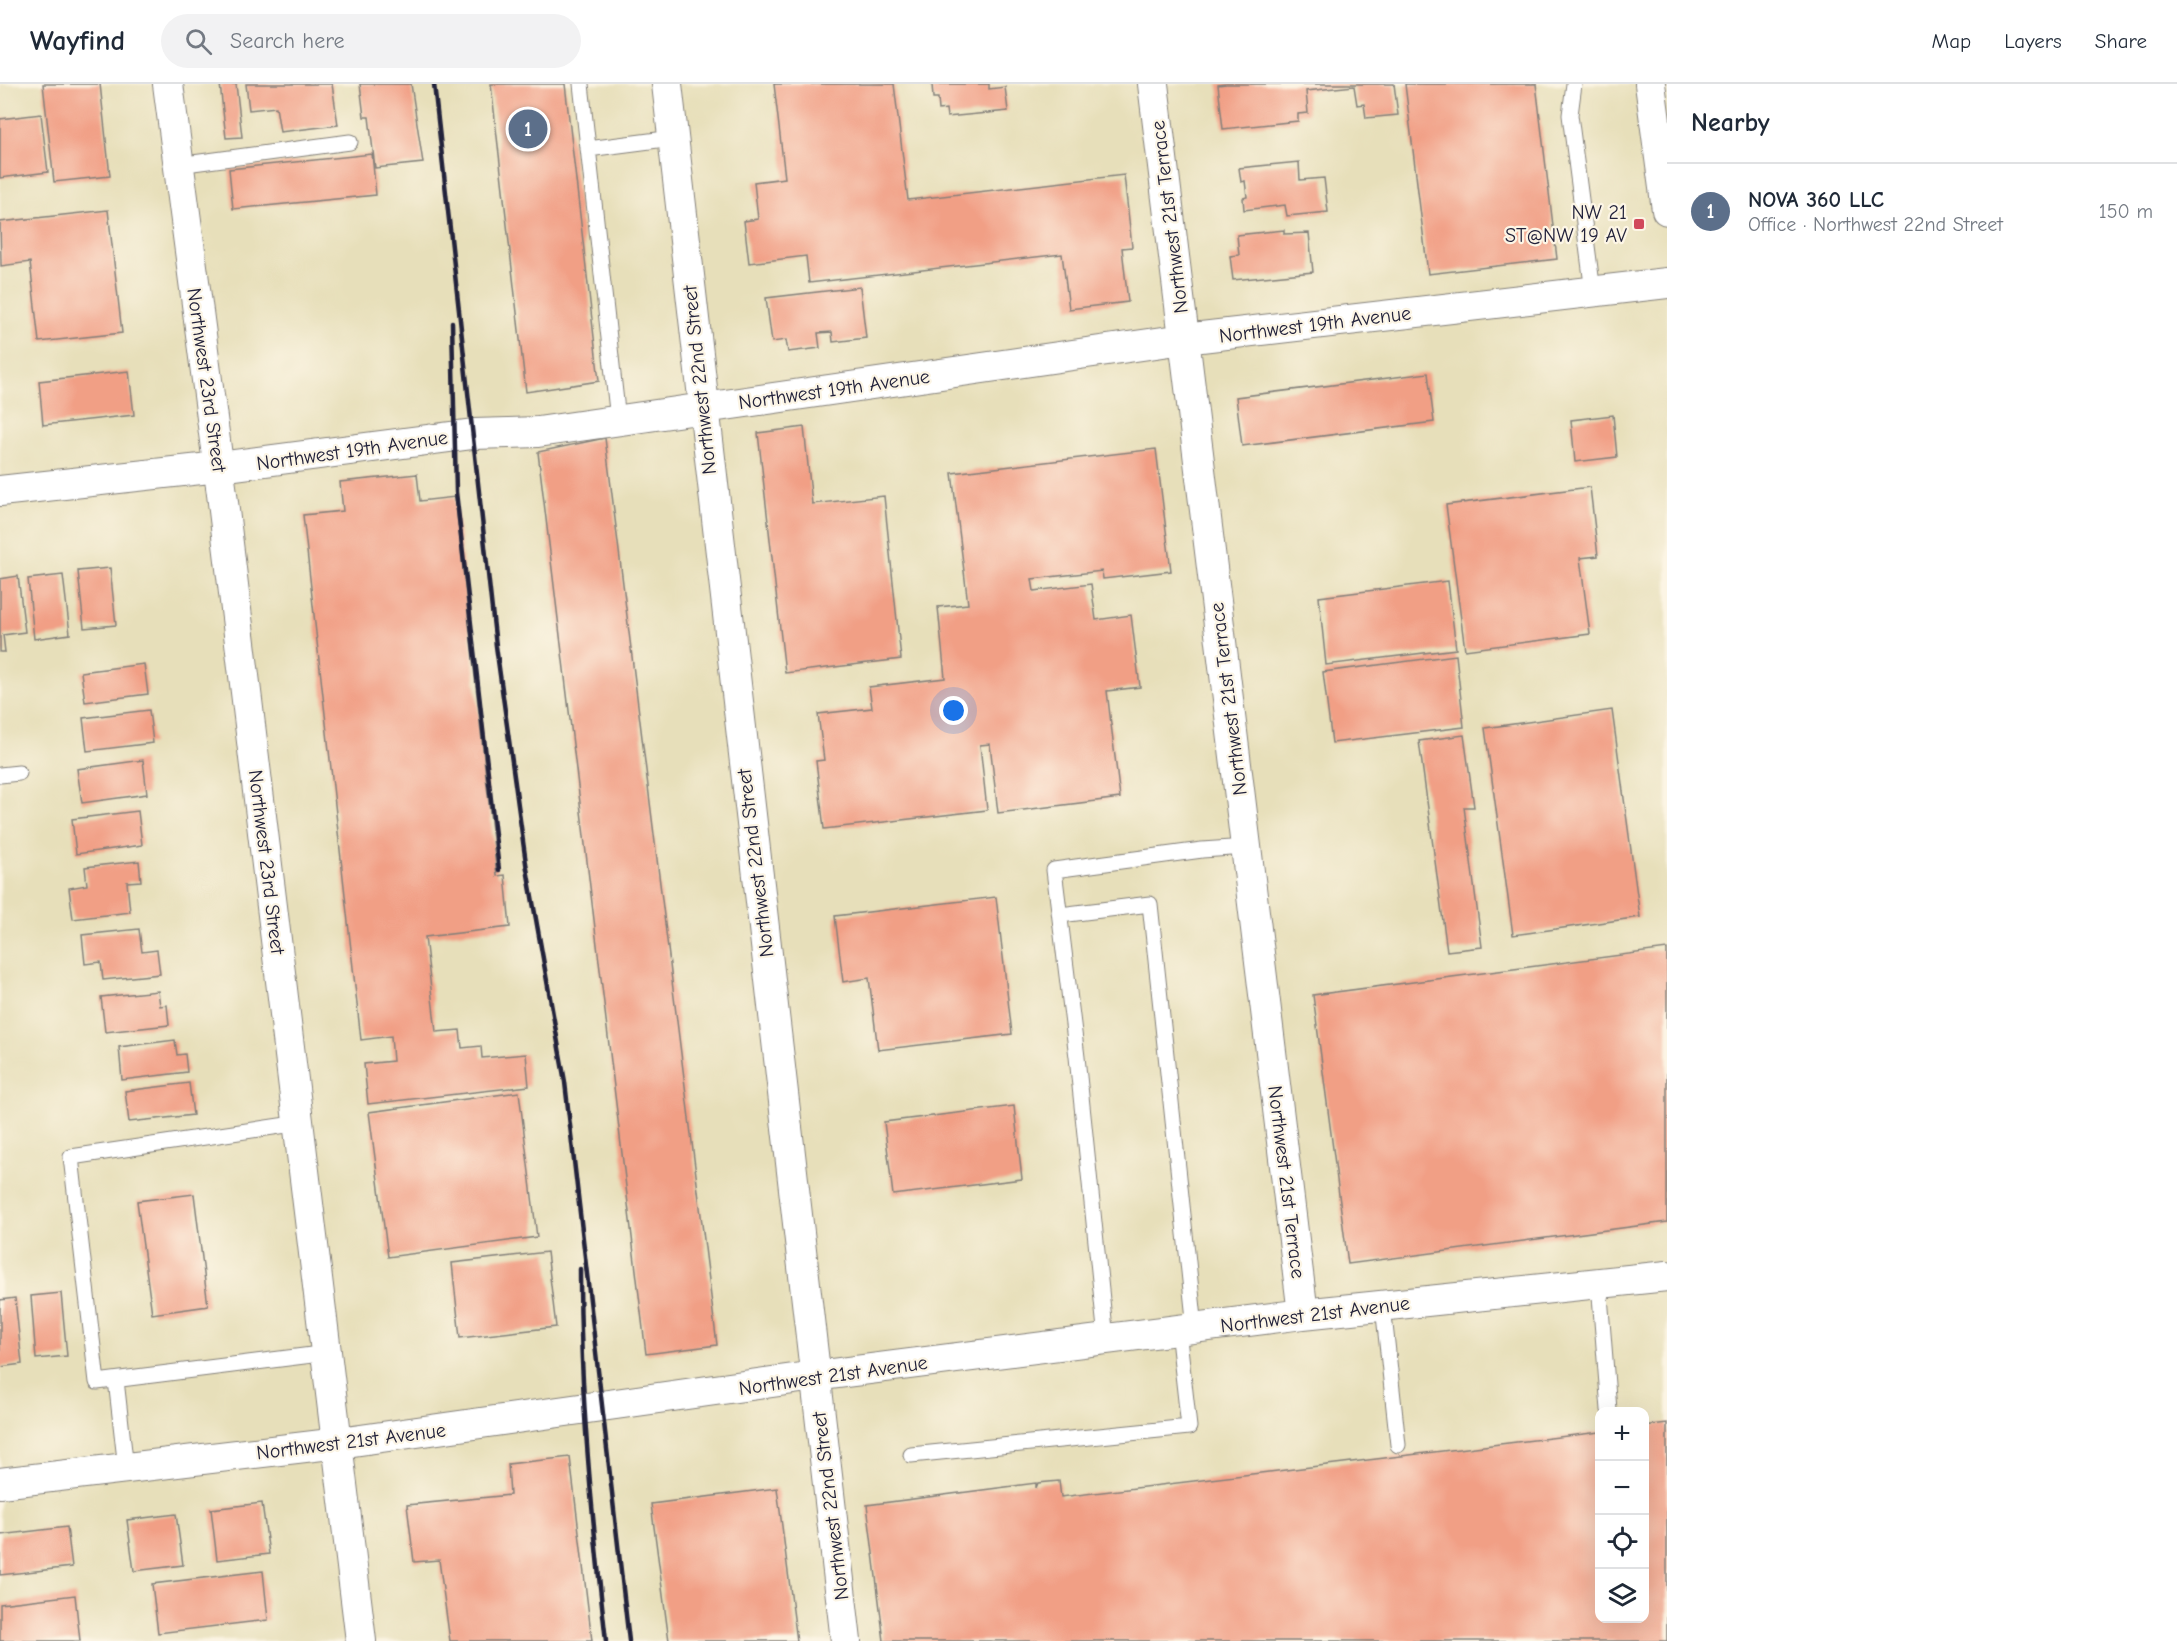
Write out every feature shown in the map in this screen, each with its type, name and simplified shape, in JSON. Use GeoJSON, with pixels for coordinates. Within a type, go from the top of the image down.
{"type":"FeatureCollection","features":[{"type":"Feature","properties":{"kind":"street","name":"Northwest 23rd Street"},"geometry":{"type":"LineString","coordinates":[[168,84],[219,467],[362,1641]]}},
{"type":"Feature","properties":{"kind":"street","name":"Northwest 22nd Street"},"geometry":{"type":"LineString","coordinates":[[667,84],[702,407],[846,1641]]}},
{"type":"Feature","properties":{"kind":"street","name":"Northwest 21st Terrace"},"geometry":{"type":"LineString","coordinates":[[1154,84],[1303,1314]]}},
{"type":"Feature","properties":{"kind":"street"},"geometry":{"type":"LineString","coordinates":[[1650,84],[1663,157],[1667,210]]}},
{"type":"Feature","properties":{"kind":"street","name":"Northwest 19th Avenue"},"geometry":{"type":"LineString","coordinates":[[0,491],[219,467],[465,435],[538,432],[1184,339],[1667,283]]}},
{"type":"Feature","properties":{"kind":"street","name":"Northwest 21st Avenue"},"geometry":{"type":"LineString","coordinates":[[0,1484],[339,1443],[815,1377],[1303,1314],[1667,1276]]}},
{"type":"Feature","properties":{"kind":"lane"},"geometry":{"type":"LineString","coordinates":[[581,84],[618,420]]}},
{"type":"Feature","properties":{"kind":"lane"},"geometry":{"type":"LineString","coordinates":[[1574,84],[1570,115],[1593,292]]}},
{"type":"Feature","properties":{"kind":"lane"},"geometry":{"type":"LineString","coordinates":[[588,149],[673,138]]}},
{"type":"Feature","properties":{"kind":"lane"},"geometry":{"type":"LineString","coordinates":[[178,165],[350,142]]}},
{"type":"Feature","properties":{"kind":"lane"},"geometry":{"type":"LineString","coordinates":[[0,775],[19,773]]}},
{"type":"Feature","properties":{"kind":"lane"},"geometry":{"type":"LineString","coordinates":[[1106,1340],[1077,1057],[1054,870],[1202,850],[1246,847]]}},
{"type":"Feature","properties":{"kind":"lane"},"geometry":{"type":"LineString","coordinates":[[911,1455],[1189,1427],[1187,1329],[1150,904],[1060,915]]}},
{"type":"Feature","properties":{"kind":"lane"},"geometry":{"type":"LineString","coordinates":[[300,1123],[71,1157],[97,1382],[328,1353]]}},
{"type":"Feature","properties":{"kind":"lane"},"geometry":{"type":"LineString","coordinates":[[1599,1283],[1610,1407]]}},
{"type":"Feature","properties":{"kind":"lane"},"geometry":{"type":"LineString","coordinates":[[1383,1306],[1398,1445]]}},
{"type":"Feature","properties":{"kind":"lane"},"geometry":{"type":"LineString","coordinates":[[116,1380],[126,1469]]}},
{"type":"Feature","properties":{"kind":"building"},"geometry":{"type":"Polygon","coordinates":[[[43,84],[100,84],[110,176],[54,182],[43,84]]]}},
{"type":"Feature","properties":{"kind":"building"},"geometry":{"type":"Polygon","coordinates":[[[220,84],[236,84],[242,137],[226,138],[220,84]]]}},
{"type":"Feature","properties":{"kind":"building"},"geometry":{"type":"Polygon","coordinates":[[[246,84],[332,84],[338,125],[280,132],[276,107],[249,110],[246,84]]]}},
{"type":"Feature","properties":{"kind":"building"},"geometry":{"type":"Polygon","coordinates":[[[360,84],[411,84],[423,163],[375,168],[369,117],[364,117],[360,84]]]}},
{"type":"Feature","properties":{"kind":"building"},"geometry":{"type":"Polygon","coordinates":[[[491,84],[565,84],[599,381],[526,392],[491,84]]]}},
{"type":"Feature","properties":{"kind":"building"},"geometry":{"type":"Polygon","coordinates":[[[774,84],[894,84],[908,200],[1124,175],[1132,247],[1122,248],[1128,302],[1069,309],[1062,254],[809,283],[806,256],[749,263],[744,221],[758,219],[754,182],[785,178],[774,84]]]}},
{"type":"Feature","properties":{"kind":"building"},"geometry":{"type":"Polygon","coordinates":[[[932,84],[989,84],[989,89],[1005,87],[1008,111],[947,117],[946,109],[939,110],[938,98],[933,98],[932,84]]]}},
{"type":"Feature","properties":{"kind":"building"},"geometry":{"type":"Polygon","coordinates":[[[1394,84],[1398,115],[1366,118],[1364,104],[1357,105],[1354,86],[1306,91],[1308,113],[1298,114],[1298,121],[1223,129],[1218,85],[1394,84]]]}},
{"type":"Feature","properties":{"kind":"building"},"geometry":{"type":"Polygon","coordinates":[[[1405,84],[1536,84],[1557,259],[1428,274],[1405,84]]]}},
{"type":"Feature","properties":{"kind":"building"},"geometry":{"type":"Polygon","coordinates":[[[41,114],[48,172],[0,178],[0,119],[41,114]]]}},
{"type":"Feature","properties":{"kind":"building"},"geometry":{"type":"Polygon","coordinates":[[[372,154],[376,195],[233,209],[229,169],[372,154]]]}},
{"type":"Feature","properties":{"kind":"building"},"geometry":{"type":"Polygon","coordinates":[[[1299,162],[1300,180],[1324,178],[1328,212],[1287,216],[1285,205],[1244,210],[1243,198],[1247,197],[1245,181],[1241,182],[1239,168],[1299,162]]]}},
{"type":"Feature","properties":{"kind":"building"},"geometry":{"type":"Polygon","coordinates":[[[108,210],[122,333],[39,342],[30,262],[1,266],[0,222],[108,210]]]}},
{"type":"Feature","properties":{"kind":"building"},"geometry":{"type":"Polygon","coordinates":[[[1284,230],[1284,234],[1309,233],[1313,272],[1233,280],[1230,256],[1239,255],[1237,235],[1284,230]]]}},
{"type":"Feature","properties":{"kind":"building"},"geometry":{"type":"Polygon","coordinates":[[[860,287],[866,338],[833,342],[832,332],[818,333],[820,348],[788,352],[786,340],[772,342],[766,298],[860,287]]]}},
{"type":"Feature","properties":{"kind":"building"},"geometry":{"type":"Polygon","coordinates":[[[129,371],[134,415],[43,425],[39,381],[129,371]]]}},
{"type":"Feature","properties":{"kind":"building"},"geometry":{"type":"Polygon","coordinates":[[[1428,373],[1434,422],[1242,446],[1236,397],[1428,373]]]}},
{"type":"Feature","properties":{"kind":"building"},"geometry":{"type":"Polygon","coordinates":[[[1613,415],[1617,457],[1575,462],[1571,420],[1613,415]]]}},
{"type":"Feature","properties":{"kind":"building"},"geometry":{"type":"Polygon","coordinates":[[[804,427],[812,504],[884,496],[901,659],[785,673],[758,433],[804,427]]]}},
{"type":"Feature","properties":{"kind":"building"},"geometry":{"type":"Polygon","coordinates":[[[605,438],[717,1345],[646,1354],[538,452],[605,438]]]}},
{"type":"Feature","properties":{"kind":"building"},"geometry":{"type":"Polygon","coordinates":[[[1156,449],[1171,571],[1103,579],[1102,571],[1032,579],[1034,591],[1091,584],[1096,620],[1131,615],[1140,687],[1107,691],[1120,798],[998,813],[990,744],[980,745],[987,810],[824,829],[816,761],[824,760],[818,714],[872,708],[869,687],[945,678],[938,607],[968,604],[952,473],[1156,449]]]}},
{"type":"Feature","properties":{"kind":"building"},"geometry":{"type":"Polygon","coordinates":[[[417,474],[420,501],[455,497],[497,876],[505,875],[510,927],[425,937],[436,1032],[460,1030],[462,1048],[481,1046],[482,1058],[526,1054],[529,1086],[368,1104],[364,1064],[393,1061],[391,1036],[361,1040],[303,515],[343,511],[340,482],[417,474]]]}},
{"type":"Feature","properties":{"kind":"building"},"geometry":{"type":"Polygon","coordinates":[[[1590,487],[1598,556],[1580,558],[1590,634],[1465,650],[1446,505],[1590,487]]]}},
{"type":"Feature","properties":{"kind":"building"},"geometry":{"type":"Polygon","coordinates":[[[110,568],[116,625],[84,628],[78,571],[110,568]]]}},
{"type":"Feature","properties":{"kind":"building"},"geometry":{"type":"Polygon","coordinates":[[[63,575],[70,634],[34,639],[28,579],[63,575]]]}},
{"type":"Feature","properties":{"kind":"building"},"geometry":{"type":"Polygon","coordinates":[[[18,576],[25,632],[3,635],[5,652],[0,652],[0,579],[18,576]]]}},
{"type":"Feature","properties":{"kind":"building"},"geometry":{"type":"Polygon","coordinates":[[[1448,581],[1456,649],[1326,665],[1319,597],[1448,581]]]}},
{"type":"Feature","properties":{"kind":"building"},"geometry":{"type":"Polygon","coordinates":[[[1456,655],[1464,727],[1332,743],[1323,672],[1456,655]]]}},
{"type":"Feature","properties":{"kind":"building"},"geometry":{"type":"Polygon","coordinates":[[[144,664],[148,694],[85,702],[81,672],[144,664]]]}},
{"type":"Feature","properties":{"kind":"building"},"geometry":{"type":"Polygon","coordinates":[[[149,710],[153,743],[87,751],[83,718],[149,710]]]}},
{"type":"Feature","properties":{"kind":"building"},"geometry":{"type":"Polygon","coordinates":[[[1612,710],[1640,917],[1513,935],[1485,728],[1612,710]]]}},
{"type":"Feature","properties":{"kind":"building"},"geometry":{"type":"Polygon","coordinates":[[[1464,735],[1474,807],[1464,807],[1482,947],[1447,951],[1419,741],[1464,735]]]}},
{"type":"Feature","properties":{"kind":"building"},"geometry":{"type":"Polygon","coordinates":[[[143,760],[147,794],[82,803],[77,769],[143,760]]]}},
{"type":"Feature","properties":{"kind":"building"},"geometry":{"type":"Polygon","coordinates":[[[138,811],[142,845],[76,854],[72,819],[138,811]]]}},
{"type":"Feature","properties":{"kind":"building"},"geometry":{"type":"Polygon","coordinates":[[[139,861],[141,881],[127,882],[130,912],[73,919],[69,888],[87,885],[85,867],[139,861]]]}},
{"type":"Feature","properties":{"kind":"building"},"geometry":{"type":"Polygon","coordinates":[[[996,897],[1012,1034],[878,1050],[869,978],[843,982],[835,916],[996,897]]]}},
{"type":"Feature","properties":{"kind":"building"},"geometry":{"type":"Polygon","coordinates":[[[139,929],[142,952],[157,950],[160,974],[103,980],[101,962],[85,964],[82,935],[139,929]]]}},
{"type":"Feature","properties":{"kind":"building"},"geometry":{"type":"Polygon","coordinates":[[[1667,949],[1667,1222],[1348,1264],[1313,995],[1667,949]]]}},
{"type":"Feature","properties":{"kind":"building"},"geometry":{"type":"Polygon","coordinates":[[[158,991],[160,1006],[167,1005],[169,1025],[105,1032],[101,997],[158,991]]]}},
{"type":"Feature","properties":{"kind":"building"},"geometry":{"type":"Polygon","coordinates":[[[175,1040],[177,1055],[185,1054],[187,1072],[122,1080],[119,1047],[175,1040]]]}},
{"type":"Feature","properties":{"kind":"building"},"geometry":{"type":"Polygon","coordinates":[[[189,1083],[193,1115],[129,1122],[125,1091],[189,1083]]]}},
{"type":"Feature","properties":{"kind":"building"},"geometry":{"type":"Polygon","coordinates":[[[519,1092],[537,1237],[388,1257],[369,1112],[519,1092]]]}},
{"type":"Feature","properties":{"kind":"building"},"geometry":{"type":"Polygon","coordinates":[[[1014,1106],[1022,1179],[893,1195],[884,1122],[1014,1106]]]}},
{"type":"Feature","properties":{"kind":"building"},"geometry":{"type":"Polygon","coordinates":[[[194,1194],[208,1306],[152,1314],[137,1201],[194,1194]]]}},
{"type":"Feature","properties":{"kind":"building"},"geometry":{"type":"Polygon","coordinates":[[[547,1252],[556,1327],[460,1338],[452,1263],[547,1252]]]}},
{"type":"Feature","properties":{"kind":"building"},"geometry":{"type":"Polygon","coordinates":[[[61,1293],[67,1356],[36,1359],[31,1296],[61,1293]]]}},
{"type":"Feature","properties":{"kind":"building"},"geometry":{"type":"Polygon","coordinates":[[[15,1298],[22,1364],[0,1367],[0,1300],[15,1298]]]}},
{"type":"Feature","properties":{"kind":"building"},"geometry":{"type":"Polygon","coordinates":[[[1667,1423],[1667,1641],[884,1641],[867,1505],[1036,1483],[1036,1488],[1038,1483],[1059,1481],[1061,1497],[1595,1433],[1595,1623],[1649,1623],[1649,1425],[1667,1423]]]}},
{"type":"Feature","properties":{"kind":"building"},"geometry":{"type":"Polygon","coordinates":[[[570,1457],[592,1641],[450,1641],[439,1560],[414,1562],[407,1505],[510,1495],[508,1464],[570,1457]]]}},
{"type":"Feature","properties":{"kind":"building"},"geometry":{"type":"Polygon","coordinates":[[[777,1488],[797,1641],[669,1641],[651,1504],[777,1488]]]}},
{"type":"Feature","properties":{"kind":"building"},"geometry":{"type":"Polygon","coordinates":[[[262,1503],[269,1554],[217,1560],[211,1509],[262,1503]]]}},
{"type":"Feature","properties":{"kind":"building"},"geometry":{"type":"Polygon","coordinates":[[[176,1514],[183,1565],[134,1571],[127,1520],[176,1514]]]}},
{"type":"Feature","properties":{"kind":"building"},"geometry":{"type":"Polygon","coordinates":[[[67,1527],[72,1567],[0,1575],[0,1535],[67,1527]]]}},
{"type":"Feature","properties":{"kind":"building"},"geometry":{"type":"Polygon","coordinates":[[[263,1571],[268,1620],[158,1633],[152,1584],[263,1571]]]}},
{"type":"Feature","properties":{"kind":"building"},"geometry":{"type":"Polygon","coordinates":[[[75,1595],[80,1641],[0,1641],[0,1604],[75,1595]]]}},
{"type":"Feature","properties":{"kind":"railway"},"geometry":{"type":"LineString","coordinates":[[434,84],[496,646],[526,863],[565,1082],[629,1641]]}},
{"type":"Feature","properties":{"kind":"railway"},"geometry":{"type":"LineString","coordinates":[[452,322],[456,492],[499,870]]}},
{"type":"Feature","properties":{"kind":"railway"},"geometry":{"type":"LineString","coordinates":[[580,1269],[582,1362],[588,1455],[606,1641]]}},
{"type":"Feature","properties":{"kind":"place","name":"NOVA 360 LLC"},"geometry":{"type":"Point","coordinates":[528,129]}},
{"type":"Feature","properties":{"kind":"place","name":"NW 21 ST@NW 19 AV"},"geometry":{"type":"Point","coordinates":[1639,224]}}]}
